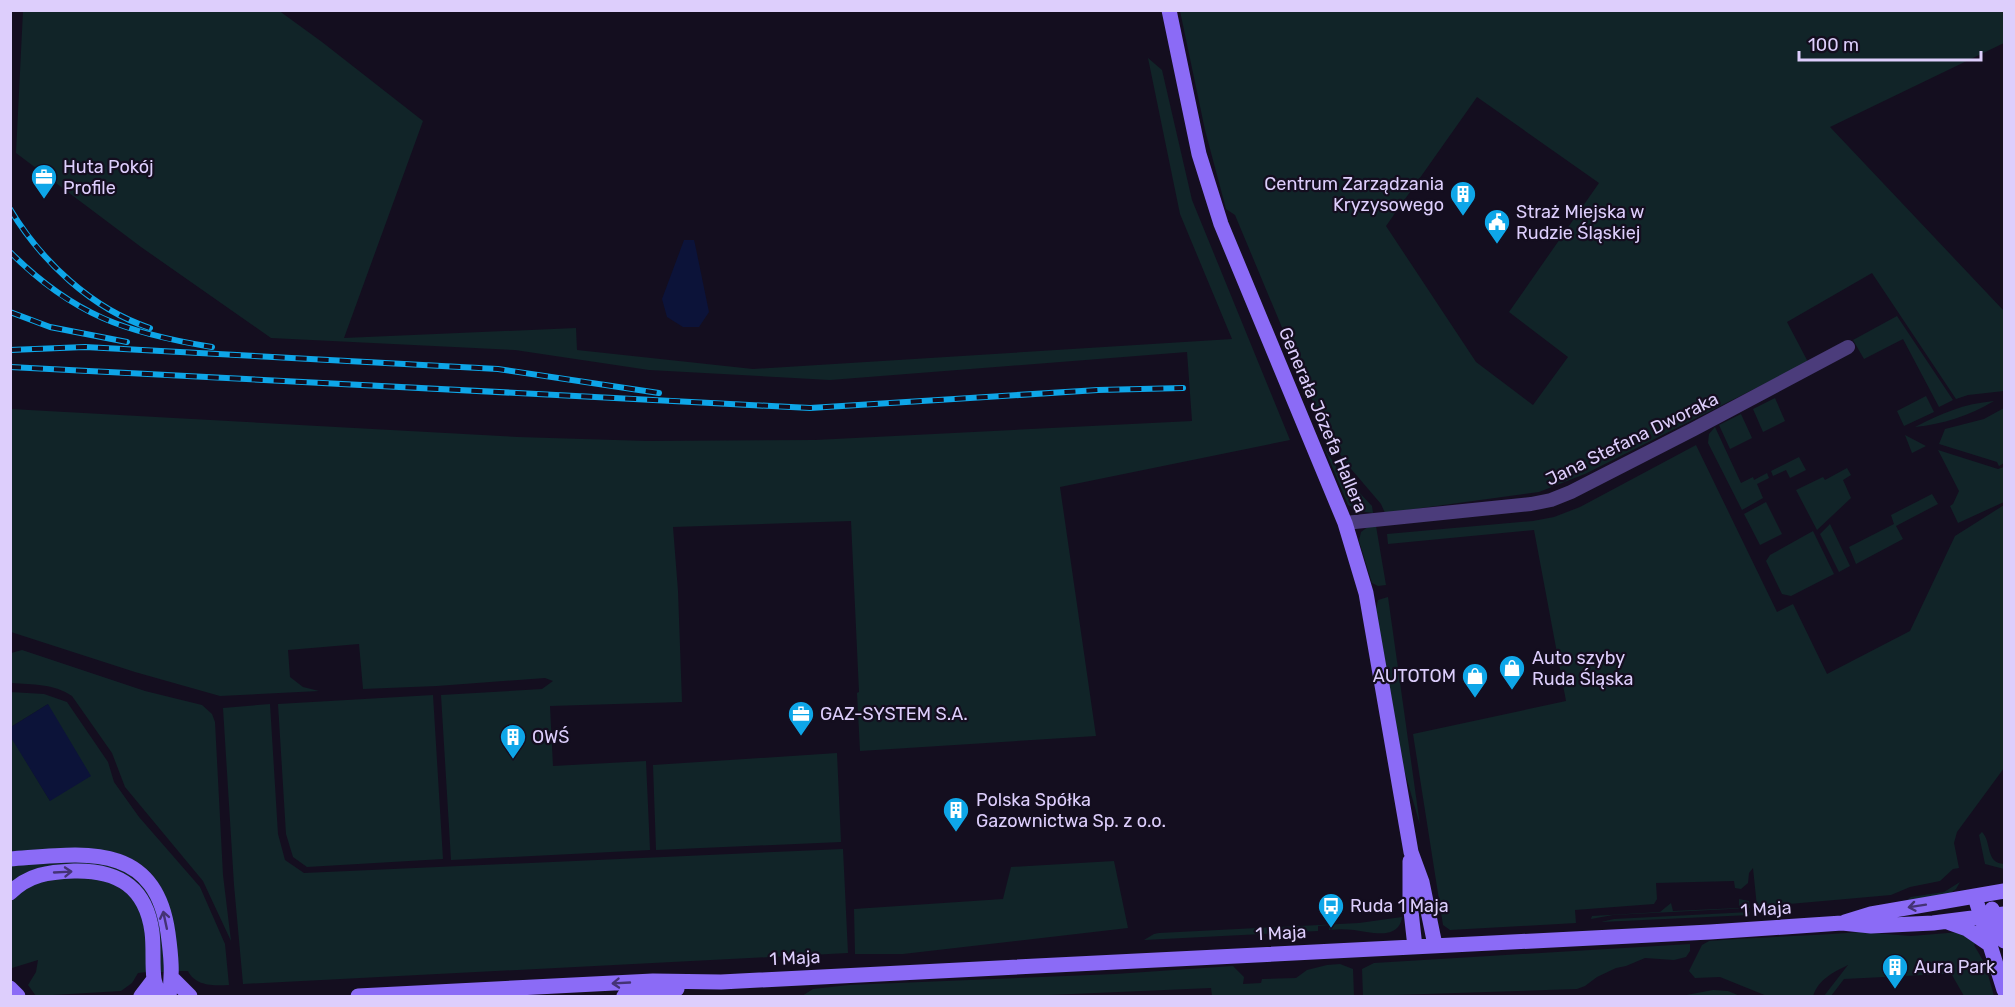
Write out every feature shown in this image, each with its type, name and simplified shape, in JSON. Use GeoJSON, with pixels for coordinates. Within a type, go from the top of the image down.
{"type":"FeatureCollection","features":[{"type":"Feature","properties":{"kind":"street","name":"Generała Józefa Hallera"},"geometry":{"type":"LineString","coordinates":[[1169,10],[1199,154],[1221,224],[1345,523],[1369,605],[1411,852],[1422,882],[1435,945]]}},
{"type":"Feature","properties":{"kind":"street","name":"Jana Stefana Dworaka"},"geometry":{"type":"LineString","coordinates":[[1345,523],[1551,500],[1684,435],[1848,347]]}},
{"type":"Feature","properties":{"kind":"street","name":"Generała Józefa Hallera"},"geometry":{"type":"LineString","coordinates":[[1411,852],[1410,892],[1415,947]]}},
{"type":"Feature","properties":{"kind":"street"},"geometry":{"type":"LineString","coordinates":[[10,859],[83,854],[102,856],[118,860],[146,879],[157,894],[166,918],[172,978],[169,996]]}},
{"type":"Feature","properties":{"kind":"street"},"geometry":{"type":"LineString","coordinates":[[10,893],[24,881],[47,873],[90,871],[105,873],[133,888],[142,900],[149,916],[154,979],[160,996]]}},
{"type":"Feature","properties":{"kind":"street","name":"1 Maja"},"geometry":{"type":"LineString","coordinates":[[1842,923],[1870,914],[2004,891]]}},
{"type":"Feature","properties":{"kind":"street"},"geometry":{"type":"LineString","coordinates":[[1982,896],[1993,916],[2004,990]]}},
{"type":"Feature","properties":{"kind":"street","name":"1 Maja"},"geometry":{"type":"LineString","coordinates":[[358,996],[653,981],[721,982],[1710,932],[1842,923],[1871,926],[1944,922],[1993,916]]}},
{"type":"Feature","properties":{"kind":"street"},"geometry":{"type":"LineString","coordinates":[[1944,922],[1997,942]]}},
{"type":"Feature","properties":{"kind":"street"},"geometry":{"type":"LineString","coordinates":[[172,978],[190,996]]}},
{"type":"Feature","properties":{"kind":"street"},"geometry":{"type":"LineString","coordinates":[[141,996],[154,979]]}},
{"type":"Feature","properties":{"kind":"street","name":"1 Maja"},"geometry":{"type":"LineString","coordinates":[[624,996],[721,982]]}},
{"type":"Feature","properties":{"kind":"street"},"geometry":{"type":"LineString","coordinates":[[10,987],[18,996]]}},
{"type":"Feature","properties":{"kind":"green space"},"geometry":{"type":"Polygon","coordinates":[[[278,10],[423,121],[344,338],[576,328],[577,350],[753,369],[1232,339],[1180,214],[1148,58],[1162,70],[1192,200],[1290,440],[1060,487],[1096,736],[860,751],[851,521],[673,527],[682,702],[550,706],[553,766],[646,761],[650,850],[451,860],[441,695],[542,689],[553,681],[545,678],[363,689],[359,644],[288,650],[290,677],[303,687],[319,691],[220,696],[135,672],[11,632],[11,409],[518,437],[647,441],[815,440],[1192,421],[1187,352],[830,380],[649,370],[515,350],[271,338],[141,247],[16,153],[23,11],[278,10]]]}},
{"type":"Feature","properties":{"kind":"green space"},"geometry":{"type":"Polygon","coordinates":[[[1180,11],[2004,11],[2004,43],[1830,127],[2004,311],[2004,391],[1968,395],[1956,399],[1872,273],[1787,322],[1808,362],[1585,474],[1539,492],[1385,513],[1381,504],[1346,463],[1326,433],[1235,215],[1226,209],[1205,130],[1180,11]],[[1477,97],[1386,226],[1476,362],[1533,405],[1568,357],[1509,312],[1599,183],[1477,97]]]}},
{"type":"Feature","properties":{"kind":"green space"},"geometry":{"type":"Polygon","coordinates":[[[1897,316],[1953,400],[1939,407],[1903,339],[1864,359],[1853,340],[1897,316]]]}},
{"type":"Feature","properties":{"kind":"green space"},"geometry":{"type":"Polygon","coordinates":[[[1926,396],[1934,412],[1904,426],[1897,411],[1926,396]]]}},
{"type":"Feature","properties":{"kind":"green space"},"geometry":{"type":"Polygon","coordinates":[[[1775,398],[1785,421],[1763,432],[1753,409],[1775,398]]]}},
{"type":"Feature","properties":{"kind":"green space"},"geometry":{"type":"Polygon","coordinates":[[[1994,401],[1956,418],[1915,427],[1953,410],[1994,401]]]}},
{"type":"Feature","properties":{"kind":"green space"},"geometry":{"type":"Polygon","coordinates":[[[2004,408],[2004,463],[1999,466],[1997,462],[1939,444],[1945,429],[1984,419],[2004,408]]]}},
{"type":"Feature","properties":{"kind":"green space"},"geometry":{"type":"Polygon","coordinates":[[[1741,414],[1752,438],[1730,449],[1719,425],[1741,414]]]}},
{"type":"Feature","properties":{"kind":"green space"},"geometry":{"type":"Polygon","coordinates":[[[1715,427],[1741,483],[1753,477],[1754,480],[1767,473],[1769,478],[1757,484],[1763,498],[1742,510],[1708,443],[1709,434],[1715,427]]]}},
{"type":"Feature","properties":{"kind":"green space"},"geometry":{"type":"Polygon","coordinates":[[[1905,435],[1926,446],[1912,453],[1905,435]]]}},
{"type":"Feature","properties":{"kind":"green space"},"geometry":{"type":"Polygon","coordinates":[[[1696,445],[1777,612],[1793,604],[1827,674],[1910,631],[1955,536],[2004,505],[2004,768],[1957,832],[1954,843],[1959,868],[1953,869],[1940,881],[1910,887],[1891,895],[1757,907],[1753,868],[1749,873],[1748,883],[1741,889],[1735,888],[1734,881],[1656,883],[1657,899],[1654,904],[1575,910],[1576,923],[1450,930],[1443,925],[1413,734],[1566,701],[1534,530],[1388,544],[1387,534],[1533,521],[1554,517],[1580,507],[1696,445]]]}},
{"type":"Feature","properties":{"kind":"green space"},"geometry":{"type":"Polygon","coordinates":[[[1324,447],[1338,470],[1372,506],[1373,513],[1359,511],[1348,505],[1324,447]]]}},
{"type":"Feature","properties":{"kind":"green space"},"geometry":{"type":"Polygon","coordinates":[[[1938,450],[1998,469],[2004,467],[2004,502],[1958,523],[1950,506],[1959,491],[1938,450]]]}},
{"type":"Feature","properties":{"kind":"green space"},"geometry":{"type":"Polygon","coordinates":[[[1799,457],[1806,470],[1790,478],[1786,470],[1773,476],[1771,471],[1799,457]]]}},
{"type":"Feature","properties":{"kind":"green space"},"geometry":{"type":"Polygon","coordinates":[[[1847,468],[1851,475],[1843,480],[1851,498],[1817,530],[1796,490],[1823,477],[1825,480],[1847,468]]]}},
{"type":"Feature","properties":{"kind":"green space"},"geometry":{"type":"Polygon","coordinates":[[[1932,494],[1938,504],[1896,526],[1903,539],[1856,564],[1849,547],[1894,524],[1891,515],[1932,494]]]}},
{"type":"Feature","properties":{"kind":"green space"},"geometry":{"type":"Polygon","coordinates":[[[1766,502],[1782,534],[1760,545],[1744,514],[1766,502]]]}},
{"type":"Feature","properties":{"kind":"green space"},"geometry":{"type":"Polygon","coordinates":[[[1830,524],[1850,566],[1839,572],[1820,534],[1830,524]]]}},
{"type":"Feature","properties":{"kind":"green space"},"geometry":{"type":"Polygon","coordinates":[[[1369,526],[1376,526],[1386,585],[1378,586],[1372,583],[1359,541],[1361,532],[1369,526]]]}},
{"type":"Feature","properties":{"kind":"green space"},"geometry":{"type":"Polygon","coordinates":[[[1813,531],[1834,574],[1791,596],[1782,594],[1766,561],[1770,555],[1813,531]]]}},
{"type":"Feature","properties":{"kind":"green space"},"geometry":{"type":"Polygon","coordinates":[[[1388,597],[1420,825],[1403,766],[1376,609],[1378,600],[1388,597]]]}},
{"type":"Feature","properties":{"kind":"green space"},"geometry":{"type":"Polygon","coordinates":[[[22,650],[145,691],[202,705],[212,714],[215,722],[223,875],[231,941],[203,881],[125,787],[112,753],[72,696],[50,687],[11,683],[11,653],[22,650]]]}},
{"type":"Feature","properties":{"kind":"green space"},"geometry":{"type":"Polygon","coordinates":[[[10,692],[44,694],[67,702],[108,762],[114,782],[139,817],[200,887],[225,944],[229,985],[206,984],[195,980],[188,971],[177,971],[170,911],[160,886],[146,868],[127,857],[106,851],[59,849],[11,852],[11,736],[50,801],[48,704],[11,727],[10,692]]]}},
{"type":"Feature","properties":{"kind":"green space"},"geometry":{"type":"Polygon","coordinates":[[[433,695],[443,859],[307,867],[293,857],[286,834],[278,704],[433,695]]]}},
{"type":"Feature","properties":{"kind":"green space"},"geometry":{"type":"Polygon","coordinates":[[[270,704],[278,834],[285,860],[304,873],[843,849],[848,953],[243,984],[234,885],[223,708],[270,704]]]}},
{"type":"Feature","properties":{"kind":"green space"},"geometry":{"type":"Polygon","coordinates":[[[837,753],[841,842],[656,850],[653,765],[837,753]]]}},
{"type":"Feature","properties":{"kind":"green space"},"geometry":{"type":"Polygon","coordinates":[[[1982,832],[1991,856],[1998,863],[2004,864],[2004,869],[1985,864],[1979,835],[1982,832]]]}},
{"type":"Feature","properties":{"kind":"green space"},"geometry":{"type":"Polygon","coordinates":[[[87,860],[124,870],[149,892],[161,922],[165,972],[160,972],[159,948],[122,873],[11,884],[11,865],[87,860]]]}},
{"type":"Feature","properties":{"kind":"green space"},"geometry":{"type":"Polygon","coordinates":[[[1114,861],[1128,928],[903,954],[855,954],[854,909],[1003,899],[1011,867],[1114,861]]]}},
{"type":"Feature","properties":{"kind":"green space"},"geometry":{"type":"Polygon","coordinates":[[[87,877],[112,882],[135,900],[145,925],[147,972],[138,973],[132,983],[121,991],[36,996],[28,985],[36,972],[38,960],[12,968],[11,965],[11,902],[27,888],[36,884],[55,879],[87,877]]]}},
{"type":"Feature","properties":{"kind":"green space"},"geometry":{"type":"Polygon","coordinates":[[[1960,882],[1949,894],[1903,903],[1911,897],[1944,892],[1960,882]]]}},
{"type":"Feature","properties":{"kind":"green space"},"geometry":{"type":"Polygon","coordinates":[[[1739,899],[1749,901],[1750,908],[1613,915],[1591,919],[1592,916],[1660,912],[1671,903],[1673,911],[1739,908],[1739,899]]]}},
{"type":"Feature","properties":{"kind":"green space"},"geometry":{"type":"Polygon","coordinates":[[[1750,912],[1750,915],[1601,922],[1614,919],[1750,912]]]}},
{"type":"Feature","properties":{"kind":"green space"},"geometry":{"type":"Polygon","coordinates":[[[1402,917],[1400,925],[1390,932],[1383,933],[1347,929],[1329,930],[1329,925],[1318,926],[1318,931],[1144,940],[1159,933],[1359,923],[1402,917]]]}},
{"type":"Feature","properties":{"kind":"green space"},"geometry":{"type":"Polygon","coordinates":[[[1860,932],[1911,936],[1960,932],[1978,941],[1974,945],[1985,964],[1994,996],[1964,996],[1952,975],[1944,974],[1844,979],[1831,996],[1824,996],[1848,965],[1822,981],[1813,996],[1767,996],[1720,977],[1695,978],[1689,971],[1702,945],[1709,941],[1860,932]]]}},
{"type":"Feature","properties":{"kind":"green space"},"geometry":{"type":"Polygon","coordinates":[[[1690,944],[1690,951],[1686,957],[1674,960],[1645,958],[1616,968],[1577,989],[1363,996],[1362,969],[1374,963],[1690,944]]]}},
{"type":"Feature","properties":{"kind":"green space"},"geometry":{"type":"Polygon","coordinates":[[[1340,964],[1353,969],[1354,996],[1212,996],[1211,988],[1026,996],[802,996],[813,989],[849,985],[1115,974],[1233,966],[1244,977],[1243,984],[1261,983],[1262,979],[1296,978],[1307,970],[1340,964]]]}},
{"type":"Feature","properties":{"kind":"green space"},"geometry":{"type":"Polygon","coordinates":[[[1713,990],[1728,991],[1740,996],[1681,996],[1713,990]]]}},
{"type":"Feature","properties":{"kind":"shaded area"},"geometry":{"type":"Polygon","coordinates":[[[684,240],[694,240],[709,312],[699,327],[683,327],[667,317],[662,299],[684,240]]]}},
{"type":"Feature","properties":{"kind":"shaded area"},"geometry":{"type":"Polygon","coordinates":[[[48,704],[91,776],[50,801],[10,736],[11,727],[48,704]]]}},
{"type":"Feature","properties":{"kind":"railway"},"geometry":{"type":"LineString","coordinates":[[10,209],[37,247],[70,281],[108,309],[150,328]]}},
{"type":"Feature","properties":{"kind":"railway"},"geometry":{"type":"LineString","coordinates":[[10,252],[33,274],[56,291],[102,318],[153,335],[212,347]]}},
{"type":"Feature","properties":{"kind":"railway"},"geometry":{"type":"LineString","coordinates":[[10,312],[50,327],[127,342]]}},
{"type":"Feature","properties":{"kind":"railway"},"geometry":{"type":"LineString","coordinates":[[10,350],[85,347],[498,369],[659,393]]}},
{"type":"Feature","properties":{"kind":"railway"},"geometry":{"type":"LineString","coordinates":[[10,367],[810,408],[1098,390],[1183,388]]}},
{"type":"Feature","properties":{"kind":"place","name":"Huta Pokój Profile"},"geometry":{"type":"Point","coordinates":[44,200]}},
{"type":"Feature","properties":{"kind":"place","name":"Centrum Zarządzania Kryzysowego"},"geometry":{"type":"Point","coordinates":[1463,217]}},
{"type":"Feature","properties":{"kind":"place","name":"Straż Miejska w Rudzie Śląskiej"},"geometry":{"type":"Point","coordinates":[1497,245]}},
{"type":"Feature","properties":{"kind":"place","name":"Auto szyby Ruda Śląska"},"geometry":{"type":"Point","coordinates":[1512,691]}},
{"type":"Feature","properties":{"kind":"place","name":"AUTOTOM"},"geometry":{"type":"Point","coordinates":[1475,699]}},
{"type":"Feature","properties":{"kind":"place","name":"GAZ-SYSTEM S.A."},"geometry":{"type":"Point","coordinates":[801,737]}},
{"type":"Feature","properties":{"kind":"place","name":"OWŚ"},"geometry":{"type":"Point","coordinates":[513,760]}},
{"type":"Feature","properties":{"kind":"place","name":"Polska Spółka Gazownictwa Sp. z o.o."},"geometry":{"type":"Point","coordinates":[956,833]}},
{"type":"Feature","properties":{"kind":"place","name":"Ruda 1 Maja"},"geometry":{"type":"Point","coordinates":[1331,929]}},
{"type":"Feature","properties":{"kind":"place","name":"Aura Park"},"geometry":{"type":"Point","coordinates":[1895,990]}}]}
